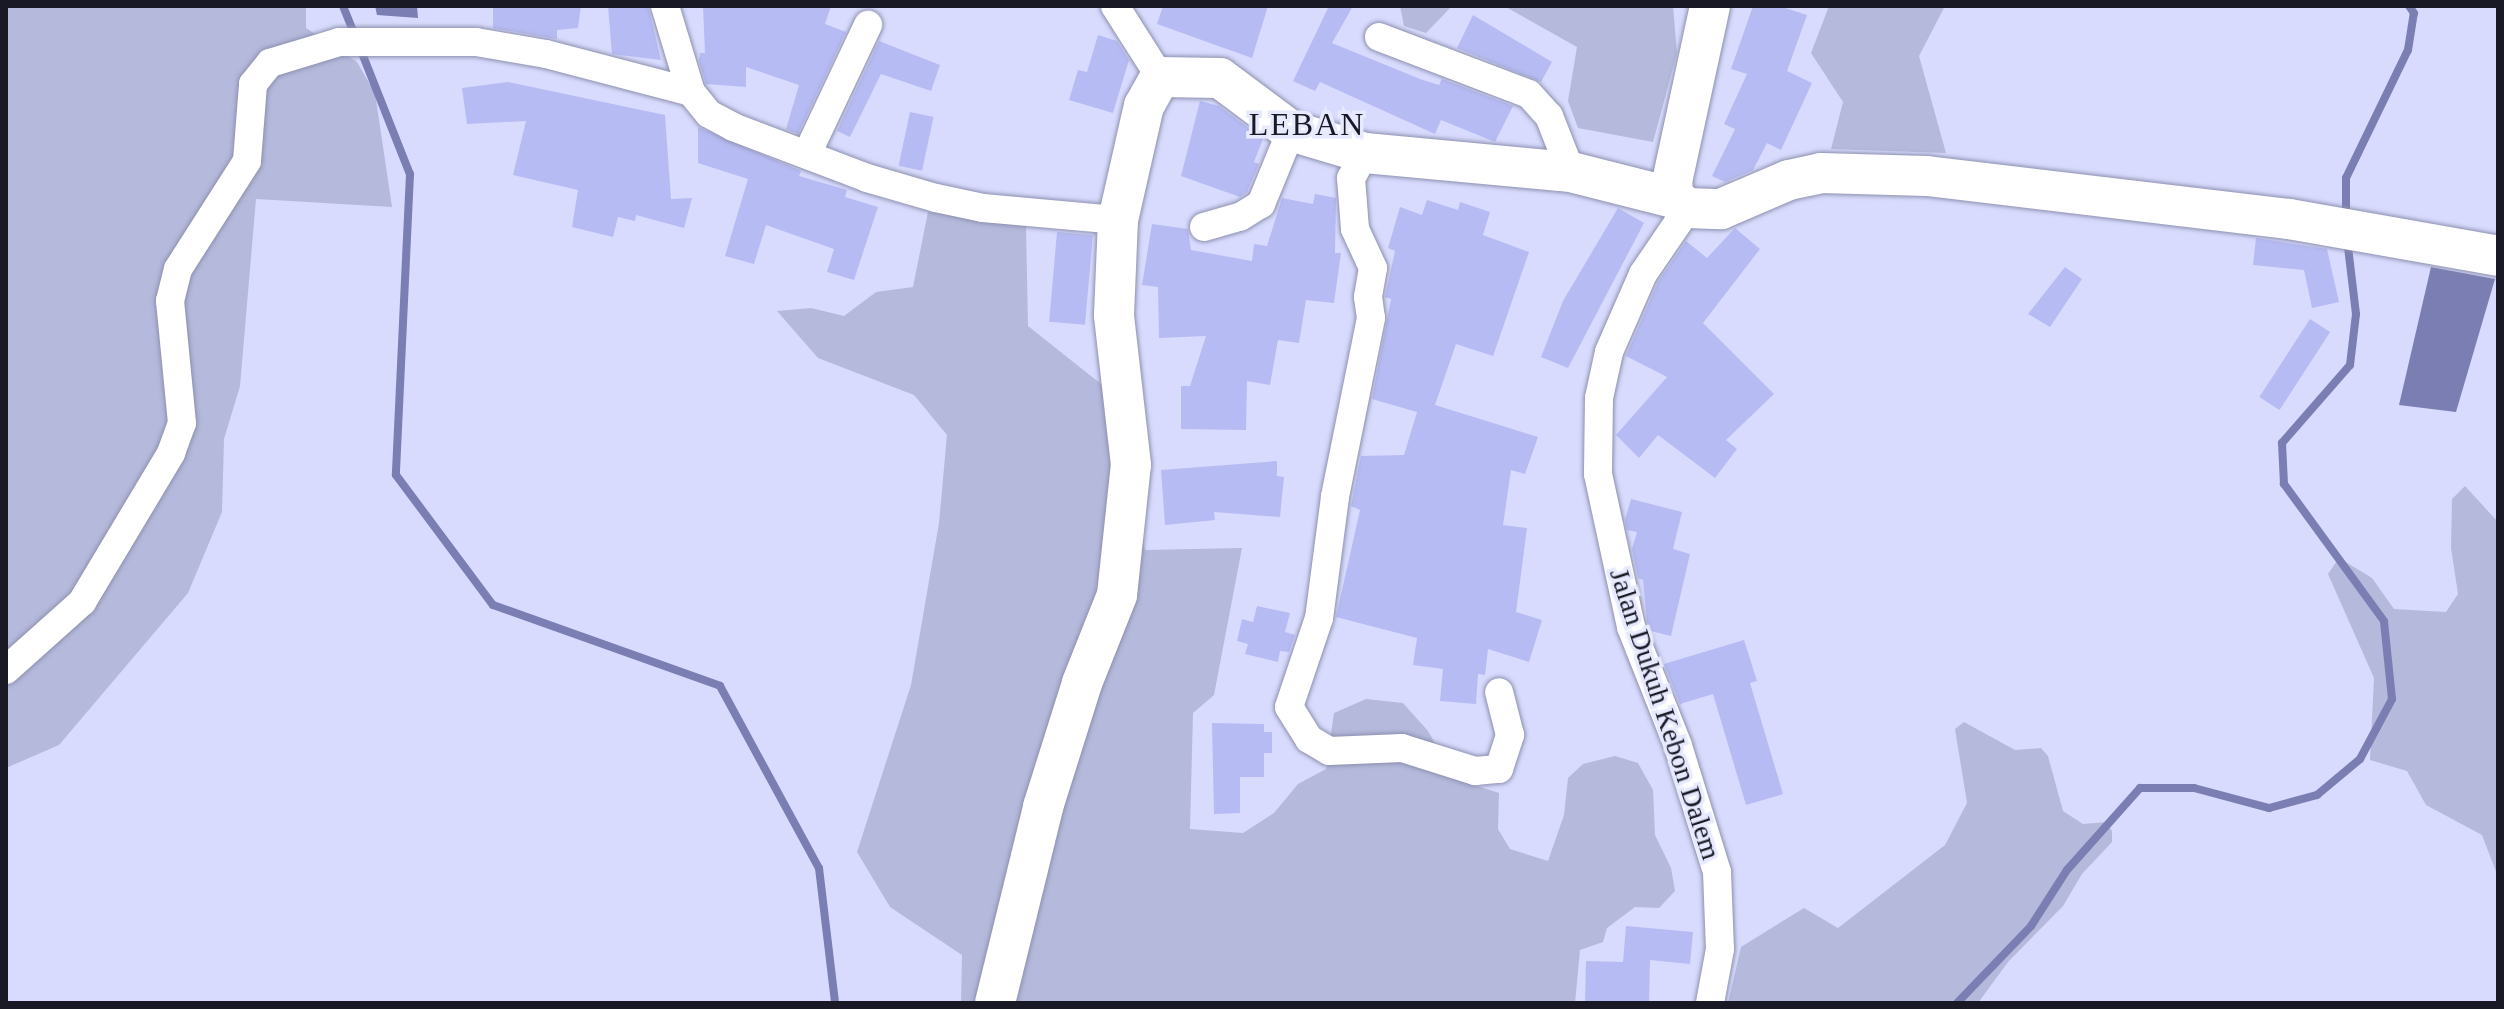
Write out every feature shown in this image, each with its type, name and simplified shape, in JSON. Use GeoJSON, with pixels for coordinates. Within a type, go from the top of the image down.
{"type":"FeatureCollection","features":[{"type":"Feature","properties":{"kind":"street"},"geometry":{"type":"LineString","coordinates":[[665,6],[691,92],[721,121],[867,178],[983,208],[1118,220]]}},
{"type":"Feature","properties":{"kind":"street"},"geometry":{"type":"LineString","coordinates":[[1115,6],[1160,77]]}},
{"type":"Feature","properties":{"kind":"street"},"geometry":{"type":"LineString","coordinates":[[1681,203],[1672,182],[1710,6]]}},
{"type":"Feature","properties":{"kind":"street"},"geometry":{"type":"LineString","coordinates":[[807,154],[868,25]]}},
{"type":"Feature","properties":{"kind":"street"},"geometry":{"type":"LineString","coordinates":[[1379,37],[1529,94],[1549,116],[1571,172]]}},
{"type":"Feature","properties":{"kind":"street"},"geometry":{"type":"LineString","coordinates":[[6,670],[82,602],[171,453],[182,423],[170,301],[178,269],[247,161],[253,84],[270,63],[339,42],[396,39],[476,42],[546,54],[691,92]]}},
{"type":"Feature","properties":{"kind":"street"},"geometry":{"type":"LineString","coordinates":[[1160,77],[1220,78],[1291,131],[1365,153],[1571,172],[1681,203],[1721,209],[1789,180],[1821,173],[1882,174],[2289,219],[2391,234],[2498,256]]}},
{"type":"Feature","properties":{"kind":"street"},"geometry":{"type":"LineString","coordinates":[[995,1003],[1043,807],[1082,683],[1117,595],[1131,465],[1114,315],[1118,220],[1144,106],[1160,77]]}},
{"type":"Feature","properties":{"kind":"street"},"geometry":{"type":"LineString","coordinates":[[1204,227],[1240,217],[1261,204],[1291,131]]}},
{"type":"Feature","properties":{"kind":"street"},"geometry":{"type":"LineString","coordinates":[[1365,153],[1351,178],[1355,229],[1373,268],[1368,297],[1371,318],[1335,497],[1319,618],[1289,707],[1309,739],[1329,751],[1402,748],[1475,771],[1499,769],[1510,735],[1499,692]]}},
{"type":"Feature","properties":{"kind":"street","name":"Jalan Dukuh Kebon Dalem"},"geometry":{"type":"LineString","coordinates":[[1681,203],[1643,274],[1609,352],[1599,398],[1598,474],[1633,635],[1678,746],[1717,872],[1720,949],[1710,1003]]}},
{"type":"Feature","properties":{"kind":"shaded area"},"geometry":{"type":"Polygon","coordinates":[[[6,6],[306,6],[306,28],[357,62],[375,93],[392,207],[256,199],[240,386],[224,439],[222,512],[188,593],[59,745],[6,768],[6,6]]]}},
{"type":"Feature","properties":{"kind":"shaded area"},"geometry":{"type":"Polygon","coordinates":[[[375,6],[417,6],[418,18],[377,15],[375,6]]]}},
{"type":"Feature","properties":{"kind":"shaded area"},"geometry":{"type":"Polygon","coordinates":[[[1400,6],[1452,6],[1426,33],[1404,26],[1400,6]]]}},
{"type":"Feature","properties":{"kind":"shaded area"},"geometry":{"type":"Polygon","coordinates":[[[1504,6],[1673,6],[1677,53],[1653,142],[1578,128],[1568,101],[1577,47],[1504,6]]]}},
{"type":"Feature","properties":{"kind":"shaded area"},"geometry":{"type":"Polygon","coordinates":[[[1829,6],[1945,6],[1919,56],[1946,153],[1831,149],[1843,102],[1811,53],[1829,6]]]}},
{"type":"Feature","properties":{"kind":"shaded area"},"geometry":{"type":"Polygon","coordinates":[[[928,212],[1026,225],[1028,326],[1140,415],[1135,497],[1145,550],[1242,548],[1214,695],[1193,713],[1190,829],[1243,833],[1274,813],[1298,784],[1326,769],[1334,713],[1366,699],[1403,703],[1428,731],[1455,779],[1499,793],[1498,829],[1510,849],[1548,861],[1564,815],[1568,778],[1583,764],[1615,756],[1638,763],[1653,790],[1655,835],[1671,868],[1675,891],[1659,908],[1635,907],[1607,928],[1603,942],[1580,950],[1575,1003],[961,1003],[962,955],[890,907],[857,852],[911,685],[939,523],[947,435],[914,395],[818,358],[777,311],[811,308],[844,316],[876,292],[913,287],[928,212]]]}},
{"type":"Feature","properties":{"kind":"shaded area"},"geometry":{"type":"Polygon","coordinates":[[[2431,267],[2495,279],[2456,412],[2399,405],[2431,267]]]}},
{"type":"Feature","properties":{"kind":"shaded area"},"geometry":{"type":"Polygon","coordinates":[[[2465,486],[2498,522],[2498,877],[2482,835],[2426,805],[2407,771],[2370,760],[2374,678],[2328,574],[2339,558],[2372,578],[2394,609],[2446,612],[2458,594],[2451,548],[2452,499],[2465,486]]]}},
{"type":"Feature","properties":{"kind":"shaded area"},"geometry":{"type":"Polygon","coordinates":[[[1964,722],[2015,750],[2041,748],[2048,756],[2063,811],[2083,824],[2106,822],[2112,831],[2112,842],[2082,874],[2063,906],[2008,962],[1978,1003],[1728,1003],[1741,947],[1804,908],[1838,928],[1945,845],[1967,803],[1955,729],[1964,722]]]}},
{"type":"Feature","properties":{"kind":"building"},"geometry":{"type":"Polygon","coordinates":[[[493,6],[581,6],[578,28],[557,30],[557,39],[493,28],[493,6]]]}},
{"type":"Feature","properties":{"kind":"building"},"geometry":{"type":"Polygon","coordinates":[[[608,6],[648,6],[661,60],[612,54],[608,6]]]}},
{"type":"Feature","properties":{"kind":"building"},"geometry":{"type":"Polygon","coordinates":[[[703,6],[831,6],[825,24],[846,32],[798,134],[786,129],[799,85],[746,67],[746,87],[706,84],[699,61],[700,53],[705,53],[703,6]]]}},
{"type":"Feature","properties":{"kind":"building"},"geometry":{"type":"Polygon","coordinates":[[[1163,6],[1268,6],[1252,58],[1157,24],[1163,6]]]}},
{"type":"Feature","properties":{"kind":"building"},"geometry":{"type":"Polygon","coordinates":[[[1329,6],[1353,6],[1332,43],[1420,79],[1439,85],[1442,79],[1513,106],[1495,142],[1441,120],[1435,134],[1320,82],[1315,91],[1293,81],[1329,6]]]}},
{"type":"Feature","properties":{"kind":"building"},"geometry":{"type":"Polygon","coordinates":[[[1753,6],[1779,6],[1807,15],[1787,71],[1812,83],[1781,150],[1767,143],[1753,170],[1725,182],[1712,176],[1735,129],[1724,124],[1747,74],[1731,69],[1753,6]]]}},
{"type":"Feature","properties":{"kind":"building"},"geometry":{"type":"Polygon","coordinates":[[[1473,15],[1552,62],[1541,82],[1457,48],[1473,15]]]}},
{"type":"Feature","properties":{"kind":"building"},"geometry":{"type":"Polygon","coordinates":[[[1098,35],[1117,41],[1129,60],[1113,113],[1069,100],[1078,70],[1087,72],[1098,35]]]}},
{"type":"Feature","properties":{"kind":"building"},"geometry":{"type":"Polygon","coordinates":[[[879,41],[940,65],[931,91],[881,74],[850,137],[837,131],[879,41]]]}},
{"type":"Feature","properties":{"kind":"building"},"geometry":{"type":"Polygon","coordinates":[[[508,82],[665,115],[671,199],[692,198],[684,228],[636,215],[635,221],[618,217],[613,237],[572,227],[578,190],[513,175],[526,121],[467,124],[462,88],[508,82]]]}},
{"type":"Feature","properties":{"kind":"building"},"geometry":{"type":"Polygon","coordinates":[[[1200,101],[1219,106],[1263,139],[1254,162],[1259,164],[1247,192],[1240,197],[1181,176],[1200,101]]]}},
{"type":"Feature","properties":{"kind":"building"},"geometry":{"type":"Polygon","coordinates":[[[910,112],[933,117],[922,171],[899,166],[910,112]]]}},
{"type":"Feature","properties":{"kind":"building"},"geometry":{"type":"Polygon","coordinates":[[[698,127],[801,171],[799,176],[847,190],[845,197],[878,207],[854,280],[827,272],[834,249],[766,225],[754,264],[725,256],[748,179],[698,163],[698,127]]]}},
{"type":"Feature","properties":{"kind":"building"},"geometry":{"type":"Polygon","coordinates":[[[1315,194],[1336,198],[1335,253],[1341,253],[1334,303],[1306,300],[1299,343],[1278,340],[1270,385],[1247,381],[1246,430],[1181,429],[1181,386],[1190,386],[1206,336],[1159,338],[1158,287],[1142,285],[1152,224],[1188,229],[1191,250],[1252,261],[1254,244],[1267,246],[1282,198],[1313,204],[1315,194]]]}},
{"type":"Feature","properties":{"kind":"building"},"geometry":{"type":"Polygon","coordinates":[[[1427,200],[1458,210],[1460,202],[1490,212],[1483,235],[1529,252],[1493,356],[1456,344],[1435,405],[1538,437],[1525,474],[1511,470],[1503,525],[1527,528],[1516,612],[1542,620],[1529,662],[1488,649],[1485,675],[1478,674],[1476,704],[1440,701],[1443,669],[1413,665],[1417,638],[1336,617],[1360,510],[1351,506],[1361,456],[1404,455],[1417,412],[1372,399],[1391,299],[1385,297],[1395,251],[1388,248],[1400,207],[1422,215],[1427,200]]]}},
{"type":"Feature","properties":{"kind":"building"},"geometry":{"type":"Polygon","coordinates":[[[1618,208],[1644,223],[1568,368],[1541,357],[1563,301],[1618,208]]]}},
{"type":"Feature","properties":{"kind":"building"},"geometry":{"type":"Polygon","coordinates":[[[1735,228],[1760,249],[1703,323],[1774,394],[1726,440],[1737,449],[1715,478],[1658,435],[1639,458],[1616,435],[1667,377],[1626,356],[1658,282],[1686,241],[1707,258],[1735,228]]]}},
{"type":"Feature","properties":{"kind":"building"},"geometry":{"type":"Polygon","coordinates":[[[1057,232],[1093,235],[1085,325],[1049,322],[1057,232]]]}},
{"type":"Feature","properties":{"kind":"building"},"geometry":{"type":"Polygon","coordinates":[[[2256,238],[2327,249],[2339,302],[2312,308],[2304,270],[2253,265],[2256,238]]]}},
{"type":"Feature","properties":{"kind":"building"},"geometry":{"type":"Polygon","coordinates":[[[2065,267],[2082,279],[2050,327],[2028,314],[2065,267]]]}},
{"type":"Feature","properties":{"kind":"building"},"geometry":{"type":"Polygon","coordinates":[[[2310,319],[2330,332],[2279,410],[2259,397],[2310,319]]]}},
{"type":"Feature","properties":{"kind":"building"},"geometry":{"type":"Polygon","coordinates":[[[1277,461],[1277,476],[1284,477],[1280,517],[1214,512],[1215,520],[1165,525],[1161,470],[1277,461]]]}},
{"type":"Feature","properties":{"kind":"building"},"geometry":{"type":"Polygon","coordinates":[[[1631,499],[1682,512],[1673,549],[1690,554],[1671,636],[1651,631],[1647,622],[1643,580],[1638,578],[1632,549],[1637,532],[1627,530],[1625,520],[1631,499]]]}},
{"type":"Feature","properties":{"kind":"building"},"geometry":{"type":"Polygon","coordinates":[[[1257,606],[1290,613],[1285,632],[1295,635],[1289,652],[1280,651],[1278,662],[1245,654],[1248,644],[1237,641],[1242,619],[1253,622],[1257,606]]]}},
{"type":"Feature","properties":{"kind":"building"},"geometry":{"type":"Polygon","coordinates":[[[1744,640],[1757,681],[1750,683],[1783,794],[1746,805],[1713,694],[1680,704],[1664,664],[1744,640]]]}},
{"type":"Feature","properties":{"kind":"building"},"geometry":{"type":"Polygon","coordinates":[[[1212,723],[1264,724],[1264,732],[1272,732],[1272,753],[1264,753],[1264,777],[1240,777],[1240,813],[1214,814],[1212,723]]]}},
{"type":"Feature","properties":{"kind":"building"},"geometry":{"type":"Polygon","coordinates":[[[1626,926],[1693,932],[1690,964],[1650,960],[1649,1003],[1585,1003],[1586,961],[1623,962],[1626,926]]]}},
{"type":"Feature","properties":{"kind":"waterway"},"geometry":{"type":"LineString","coordinates":[[343,6],[355,35]]}},
{"type":"Feature","properties":{"kind":"waterway"},"geometry":{"type":"LineString","coordinates":[[2346,217],[2346,178],[2408,50],[2414,13],[2409,6]]}},
{"type":"Feature","properties":{"kind":"waterway"},"geometry":{"type":"LineString","coordinates":[[360,48],[410,174],[396,475],[493,605],[720,686],[819,868],[835,1003]]}},
{"type":"Feature","properties":{"kind":"waterway"},"geometry":{"type":"LineString","coordinates":[[1957,1003],[2031,926],[2067,870],[2140,788],[2194,788],[2269,808],[2317,795],[2360,759],[2392,699],[2384,621],[2284,484],[2282,443],[2350,365],[2356,314],[2347,239]]}},
{"type":"Feature","properties":{"kind":"district","name":"LEBAN"},"geometry":{"type":"Point","coordinates":[1307,124]}}]}
